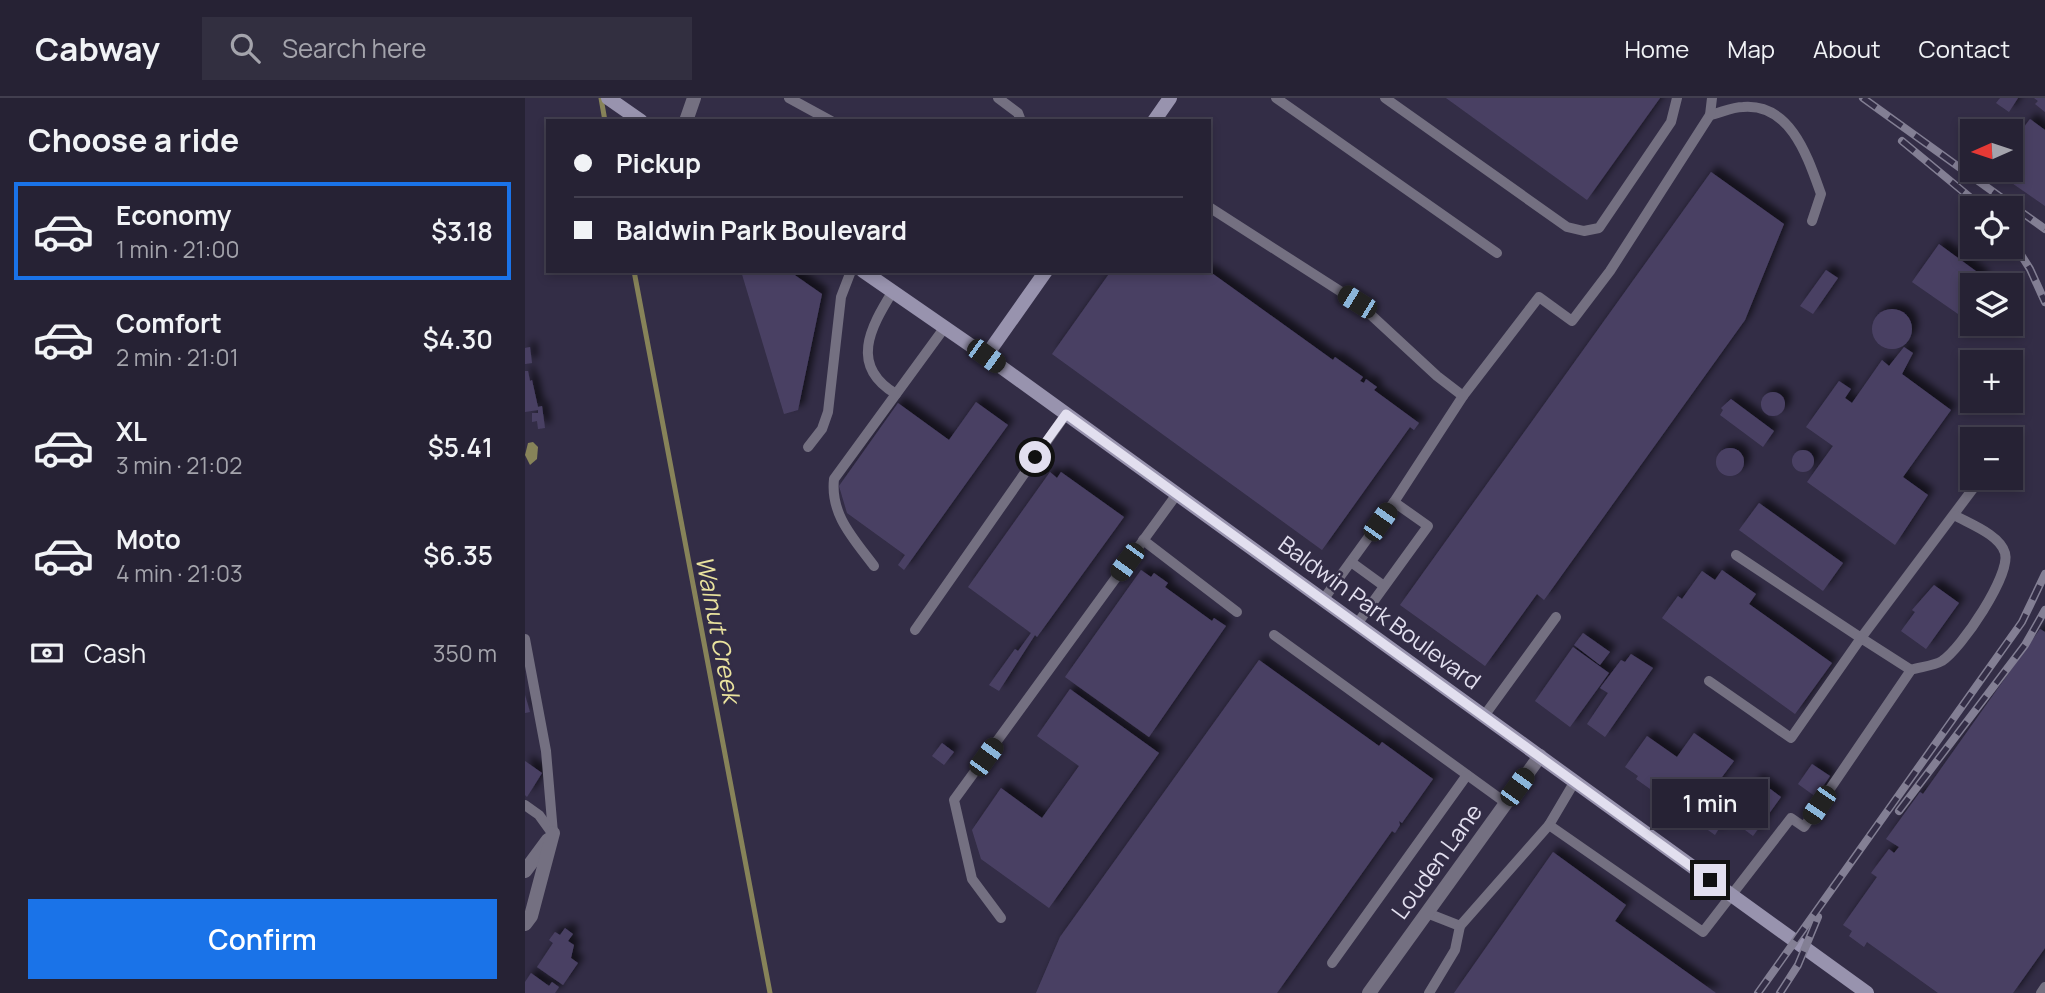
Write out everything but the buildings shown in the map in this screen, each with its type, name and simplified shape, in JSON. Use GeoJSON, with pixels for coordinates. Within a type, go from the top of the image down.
{"type":"FeatureCollection","features":[{"type":"Feature","properties":{"kind":"main road"},"geometry":{"type":"LineString","coordinates":[[608,98],[638,119]]}},
{"type":"Feature","properties":{"kind":"main road"},"geometry":{"type":"LineString","coordinates":[[1155,119],[1170,98]]}},
{"type":"Feature","properties":{"kind":"main road","name":"Baldwin Park Boulevard"},"geometry":{"type":"LineString","coordinates":[[866,273],[986,356],[1867,993]]}},
{"type":"Feature","properties":{"kind":"main road"},"geometry":{"type":"LineString","coordinates":[[986,356],[1046,273]]}},
{"type":"Feature","properties":{"kind":"street"},"geometry":{"type":"LineString","coordinates":[[687,119],[694,98]]}},
{"type":"Feature","properties":{"kind":"street","name":"Louden Lane"},"geometry":{"type":"LineString","coordinates":[[1369,993],[1540,756]]}},
{"type":"Feature","properties":{"kind":"street"},"geometry":{"type":"LineString","coordinates":[[525,872],[553,834]]}},
{"type":"Feature","properties":{"kind":"street"},"geometry":{"type":"LineString","coordinates":[[525,923],[531,916],[553,834]]}},
{"type":"Feature","properties":{"kind":"lane"},"geometry":{"type":"LineString","coordinates":[[789,98],[827,119]]}},
{"type":"Feature","properties":{"kind":"lane"},"geometry":{"type":"LineString","coordinates":[[998,98],[1017,113],[1020,119]]}},
{"type":"Feature","properties":{"kind":"lane"},"geometry":{"type":"LineString","coordinates":[[1276,98],[1497,253]]}},
{"type":"Feature","properties":{"kind":"lane"},"geometry":{"type":"LineString","coordinates":[[1385,98],[1567,227],[1584,231],[1599,228],[1671,122],[1677,98]]}},
{"type":"Feature","properties":{"kind":"lane"},"geometry":{"type":"LineString","coordinates":[[1323,600],[1394,502],[1463,396],[1539,297],[1572,321],[1610,271],[1710,116],[1712,98]]}},
{"type":"Feature","properties":{"kind":"lane"},"geometry":{"type":"LineString","coordinates":[[1710,116],[1742,107],[1767,109],[1797,135],[1821,194],[1812,221]]}},
{"type":"Feature","properties":{"kind":"lane"},"geometry":{"type":"LineString","coordinates":[[1211,208],[1357,302],[1437,376],[1463,396]]}},
{"type":"Feature","properties":{"kind":"lane"},"geometry":{"type":"LineString","coordinates":[[808,447],[822,429],[828,412],[841,296],[850,273]]}},
{"type":"Feature","properties":{"kind":"lane"},"geometry":{"type":"LineString","coordinates":[[893,291],[875,319],[867,350],[868,363],[878,382],[896,394]]}},
{"type":"Feature","properties":{"kind":"lane"},"geometry":{"type":"LineString","coordinates":[[874,566],[837,514],[834,479],[945,327]]}},
{"type":"Feature","properties":{"kind":"lane"},"geometry":{"type":"LineString","coordinates":[[915,630],[1066,414]]}},
{"type":"Feature","properties":{"kind":"lane"},"geometry":{"type":"LineString","coordinates":[[1709,681],[1791,738],[1861,638],[1972,490]]}},
{"type":"Feature","properties":{"kind":"lane"},"geometry":{"type":"LineString","coordinates":[[1001,918],[972,879],[954,800],[1177,494]]}},
{"type":"Feature","properties":{"kind":"lane"},"geometry":{"type":"LineString","coordinates":[[1357,624],[1428,526],[1394,502]]}},
{"type":"Feature","properties":{"kind":"lane"},"geometry":{"type":"LineString","coordinates":[[1549,825],[1703,932],[1791,818],[1804,827],[1911,670],[1943,660],[1978,618],[2007,567],[2004,550],[1983,531],[1954,516]]}},
{"type":"Feature","properties":{"kind":"lane"},"geometry":{"type":"LineString","coordinates":[[1143,540],[1237,612]]}},
{"type":"Feature","properties":{"kind":"lane"},"geometry":{"type":"LineString","coordinates":[[1736,555],[1911,670]]}},
{"type":"Feature","properties":{"kind":"lane"},"geometry":{"type":"LineString","coordinates":[[1351,562],[1384,586]]}},
{"type":"Feature","properties":{"kind":"lane"},"geometry":{"type":"LineString","coordinates":[[1484,716],[1556,617]]}},
{"type":"Feature","properties":{"kind":"lane"},"geometry":{"type":"LineString","coordinates":[[1274,635],[1506,803]]}},
{"type":"Feature","properties":{"kind":"lane"},"geometry":{"type":"LineString","coordinates":[[525,639],[546,751],[553,834]]}},
{"type":"Feature","properties":{"kind":"lane"},"geometry":{"type":"LineString","coordinates":[[1332,963],[1467,775]]}},
{"type":"Feature","properties":{"kind":"lane"},"geometry":{"type":"LineString","coordinates":[[1429,993],[1455,950],[1460,926],[1549,825],[1575,782]]}},
{"type":"Feature","properties":{"kind":"lane"},"geometry":{"type":"LineString","coordinates":[[525,805],[539,815],[553,834]]}},
{"type":"Feature","properties":{"kind":"lane"},"geometry":{"type":"LineString","coordinates":[[1427,913],[1460,926]]}},
{"type":"Feature","properties":{"kind":"lane"},"geometry":{"type":"LineString","coordinates":[[2041,993],[2045,987]]}},
{"type":"Feature","properties":{"kind":"shaded area"},"geometry":{"type":"Polygon","coordinates":[[[533,442],[538,447],[537,459],[530,465],[525,455],[528,443],[533,442]]]}},
{"type":"Feature","properties":{"kind":"waterway","name":"Walnut Creek"},"geometry":{"type":"LineString","coordinates":[[601,98],[605,119]]}},
{"type":"Feature","properties":{"kind":"waterway","name":"Walnut Creek"},"geometry":{"type":"LineString","coordinates":[[634,273],[770,993]]}},
{"type":"Feature","properties":{"kind":"railway"},"geometry":{"type":"LineString","coordinates":[[1863,98],[2045,229]]}},
{"type":"Feature","properties":{"kind":"railway"},"geometry":{"type":"LineString","coordinates":[[1902,141],[1968,196]]}},
{"type":"Feature","properties":{"kind":"railway"},"geometry":{"type":"LineString","coordinates":[[2023,258],[2045,302]]}},
{"type":"Feature","properties":{"kind":"railway"},"geometry":{"type":"LineString","coordinates":[[1758,993],[2022,622],[2045,574]]}},
{"type":"Feature","properties":{"kind":"railway"},"geometry":{"type":"LineString","coordinates":[[1899,811],[2025,645],[2045,610]]}},
{"type":"Feature","properties":{"kind":"railway"},"geometry":{"type":"LineString","coordinates":[[1780,993],[1798,965],[1818,917]]}},
{"type":"Feature","properties":{"kind":"route"},"geometry":{"type":"LineString","coordinates":[[1035,457],[1066,414],[1710,880]]}}]}
